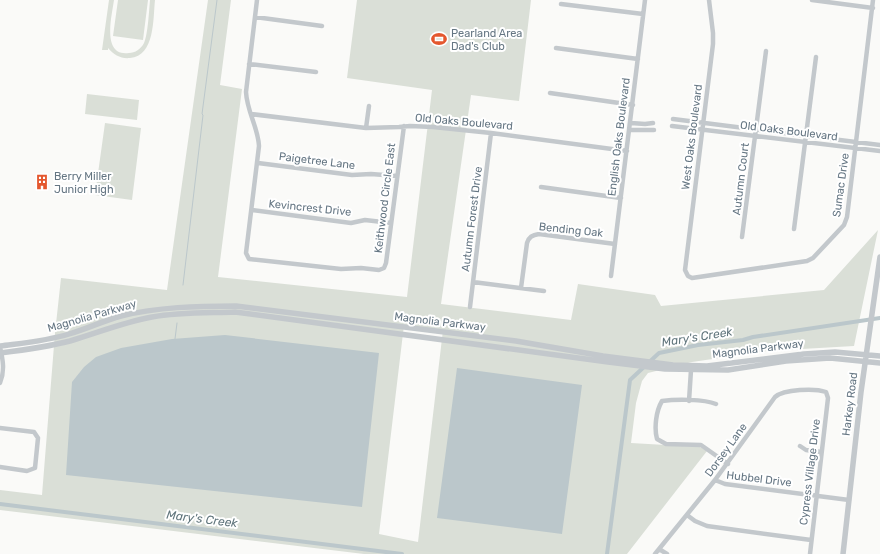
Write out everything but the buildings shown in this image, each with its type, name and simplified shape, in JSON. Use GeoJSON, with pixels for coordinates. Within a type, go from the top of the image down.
{"type":"FeatureCollection","features":[{"type":"Feature","properties":{"kind":"street"},"geometry":{"type":"LineString","coordinates":[[252,210],[258,163],[259,139],[246,102],[246,89],[258,0]]}},
{"type":"Feature","properties":{"kind":"street","name":"English Oaks Boulevard"},"geometry":{"type":"LineString","coordinates":[[611,276],[645,0]]}},
{"type":"Feature","properties":{"kind":"street","name":"West Oaks Boulevard"},"geometry":{"type":"LineString","coordinates":[[688,276],[685,270],[713,38],[709,0]]}},
{"type":"Feature","properties":{"kind":"street"},"geometry":{"type":"LineString","coordinates":[[812,0],[873,8]]}},
{"type":"Feature","properties":{"kind":"street","name":"Sumac Drive"},"geometry":{"type":"LineString","coordinates":[[688,276],[694,278],[807,261],[813,258],[846,222],[874,0]]}},
{"type":"Feature","properties":{"kind":"street"},"geometry":{"type":"LineString","coordinates":[[561,4],[644,14]]}},
{"type":"Feature","properties":{"kind":"street"},"geometry":{"type":"LineString","coordinates":[[255,17],[322,26]]}},
{"type":"Feature","properties":{"kind":"street"},"geometry":{"type":"LineString","coordinates":[[556,48],[638,59]]}},
{"type":"Feature","properties":{"kind":"street","name":"Autumn Court"},"geometry":{"type":"LineString","coordinates":[[742,237],[766,51]]}},
{"type":"Feature","properties":{"kind":"street"},"geometry":{"type":"LineString","coordinates":[[794,229],[816,57]]}},
{"type":"Feature","properties":{"kind":"street"},"geometry":{"type":"LineString","coordinates":[[249,64],[316,72]]}},
{"type":"Feature","properties":{"kind":"street"},"geometry":{"type":"LineString","coordinates":[[550,94],[633,105]]}},
{"type":"Feature","properties":{"kind":"street"},"geometry":{"type":"LineString","coordinates":[[366,128],[369,106]]}},
{"type":"Feature","properties":{"kind":"street","name":"Old Oaks Boulevard"},"geometry":{"type":"LineString","coordinates":[[251,114],[366,128],[423,126],[492,133],[627,151]]}},
{"type":"Feature","properties":{"kind":"street","name":"Old Oaks Boulevard"},"geometry":{"type":"LineString","coordinates":[[673,119],[880,145]]}},
{"type":"Feature","properties":{"kind":"street"},"geometry":{"type":"LineString","coordinates":[[631,123],[653,123]]}},
{"type":"Feature","properties":{"kind":"street","name":"Keithwood Circle East"},"geometry":{"type":"LineString","coordinates":[[252,210],[246,253],[252,260],[341,269],[361,268],[381,270],[384,268],[386,263],[404,126]]}},
{"type":"Feature","properties":{"kind":"street","name":"Old Oaks Boulevard"},"geometry":{"type":"LineString","coordinates":[[672,126],[880,151]]}},
{"type":"Feature","properties":{"kind":"street"},"geometry":{"type":"LineString","coordinates":[[630,130],[654,130]]}},
{"type":"Feature","properties":{"kind":"street","name":"Autumn Forest Drive"},"geometry":{"type":"LineString","coordinates":[[470,307],[492,133]]}},
{"type":"Feature","properties":{"kind":"street","name":"Paigetree Lane"},"geometry":{"type":"LineString","coordinates":[[258,163],[352,175],[371,174],[397,176]]}},
{"type":"Feature","properties":{"kind":"street"},"geometry":{"type":"LineString","coordinates":[[541,187],[621,198]]}},
{"type":"Feature","properties":{"kind":"street","name":"Kevincrest Drive"},"geometry":{"type":"LineString","coordinates":[[252,210],[351,223],[365,220],[391,222]]}},
{"type":"Feature","properties":{"kind":"street","name":"Bending Oak"},"geometry":{"type":"LineString","coordinates":[[521,288],[526,243],[533,235],[539,234],[615,244]]}},
{"type":"Feature","properties":{"kind":"street","name":"Harkey Road"},"geometry":{"type":"LineString","coordinates":[[843,554],[865,361],[880,257]]}},
{"type":"Feature","properties":{"kind":"street"},"geometry":{"type":"LineString","coordinates":[[473,282],[544,291]]}},
{"type":"Feature","properties":{"kind":"street","name":"Magnolia Parkway"},"geometry":{"type":"LineString","coordinates":[[0,350],[67,335],[120,316],[196,306],[395,326],[516,341],[618,361]]}},
{"type":"Feature","properties":{"kind":"street","name":"Magnolia Parkway"},"geometry":{"type":"LineString","coordinates":[[0,350],[32,350],[70,341],[122,324],[144,319],[228,309],[235,312],[465,344],[691,370],[728,370],[830,358],[880,363]]}},
{"type":"Feature","properties":{"kind":"street"},"geometry":{"type":"LineString","coordinates":[[142,312],[144,319]]}},
{"type":"Feature","properties":{"kind":"street"},"geometry":{"type":"LineString","coordinates":[[394,334],[395,326]]}},
{"type":"Feature","properties":{"kind":"street"},"geometry":{"type":"LineString","coordinates":[[465,344],[467,335]]}},
{"type":"Feature","properties":{"kind":"street"},"geometry":{"type":"LineString","coordinates":[[0,350],[4,369],[0,383]]}},
{"type":"Feature","properties":{"kind":"street","name":"Magnolia Parkway"},"geometry":{"type":"LineString","coordinates":[[665,366],[707,366],[804,354],[835,352],[880,356]]}},
{"type":"Feature","properties":{"kind":"street"},"geometry":{"type":"LineString","coordinates":[[689,401],[691,370]]}},
{"type":"Feature","properties":{"kind":"street","name":"Dorsey Lane"},"geometry":{"type":"LineString","coordinates":[[655,554],[728,464],[775,397],[779,394],[812,390],[826,392]]}},
{"type":"Feature","properties":{"kind":"street","name":"Cypress Village Drive"},"geometry":{"type":"LineString","coordinates":[[810,554],[828,398],[826,392]]}},
{"type":"Feature","properties":{"kind":"street"},"geometry":{"type":"LineString","coordinates":[[716,404],[709,401],[662,401],[658,408],[656,432],[657,439],[666,444],[701,445],[728,464]]}},
{"type":"Feature","properties":{"kind":"street"},"geometry":{"type":"LineString","coordinates":[[0,428],[34,432],[38,438],[35,468],[27,472],[0,468]]}},
{"type":"Feature","properties":{"kind":"street"},"geometry":{"type":"LineString","coordinates":[[800,446],[806,450],[821,452]]}},
{"type":"Feature","properties":{"kind":"street","name":"Hubbel Drive"},"geometry":{"type":"LineString","coordinates":[[715,480],[725,484],[849,500]]}},
{"type":"Feature","properties":{"kind":"street"},"geometry":{"type":"LineString","coordinates":[[687,515],[695,521],[707,526],[811,540]]}},
{"type":"Feature","properties":{"kind":"street"},"geometry":{"type":"LineString","coordinates":[[659,549],[667,554]]}},
{"type":"Feature","properties":{"kind":"shaded area"},"geometry":{"type":"Polygon","coordinates":[[[109,0],[114,0],[110,24],[111,42],[115,49],[120,52],[129,53],[138,50],[144,43],[150,0],[155,0],[151,35],[144,51],[138,56],[124,58],[115,55],[108,48],[108,50],[102,50],[109,0]]]}},
{"type":"Feature","properties":{"kind":"shaded area"},"geometry":{"type":"Polygon","coordinates":[[[118,0],[148,0],[143,40],[113,36],[118,0]]]}},
{"type":"Feature","properties":{"kind":"shaded area"},"geometry":{"type":"Polygon","coordinates":[[[208,0],[231,0],[220,85],[242,89],[218,277],[407,297],[432,90],[347,78],[357,0],[531,0],[519,101],[471,95],[441,304],[571,320],[578,284],[655,295],[661,306],[824,290],[878,230],[854,346],[767,351],[692,362],[648,373],[642,381],[636,403],[631,443],[700,447],[707,451],[627,554],[364,554],[0,510],[0,490],[42,495],[61,278],[167,290],[208,0]],[[404,325],[379,534],[418,542],[443,330],[404,325]]]}},
{"type":"Feature","properties":{"kind":"shaded area"},"geometry":{"type":"Polygon","coordinates":[[[87,94],[139,100],[137,120],[85,114],[87,94]]]}},
{"type":"Feature","properties":{"kind":"shaded area"},"geometry":{"type":"Polygon","coordinates":[[[105,123],[141,128],[132,200],[95,195],[105,123]]]}},
{"type":"Feature","properties":{"kind":"shaded area"},"geometry":{"type":"Polygon","coordinates":[[[225,335],[379,353],[362,507],[66,475],[72,382],[84,367],[96,357],[121,348],[172,339],[225,335]]]}},
{"type":"Feature","properties":{"kind":"shaded area"},"geometry":{"type":"Polygon","coordinates":[[[457,368],[582,385],[562,534],[437,518],[457,368]]]}},
{"type":"Feature","properties":{"kind":"waterway"},"geometry":{"type":"LineString","coordinates":[[183,285],[202,114],[217,0]]}},
{"type":"Feature","properties":{"kind":"waterway","name":"Mary's Creek"},"geometry":{"type":"LineString","coordinates":[[607,554],[630,380],[659,353],[698,345],[743,340],[753,337],[880,318]]}},
{"type":"Feature","properties":{"kind":"waterway"},"geometry":{"type":"LineString","coordinates":[[175,339],[177,323]]}},
{"type":"Feature","properties":{"kind":"waterway","name":"Mary's Creek"},"geometry":{"type":"LineString","coordinates":[[0,504],[402,554]]}},
{"type":"Feature","properties":{"kind":"place","name":"Pearland Area Dad's Club"},"geometry":{"type":"Point","coordinates":[439,39]}},
{"type":"Feature","properties":{"kind":"place","name":"Berry Miller Junior High"},"geometry":{"type":"Point","coordinates":[42,182]}}]}
